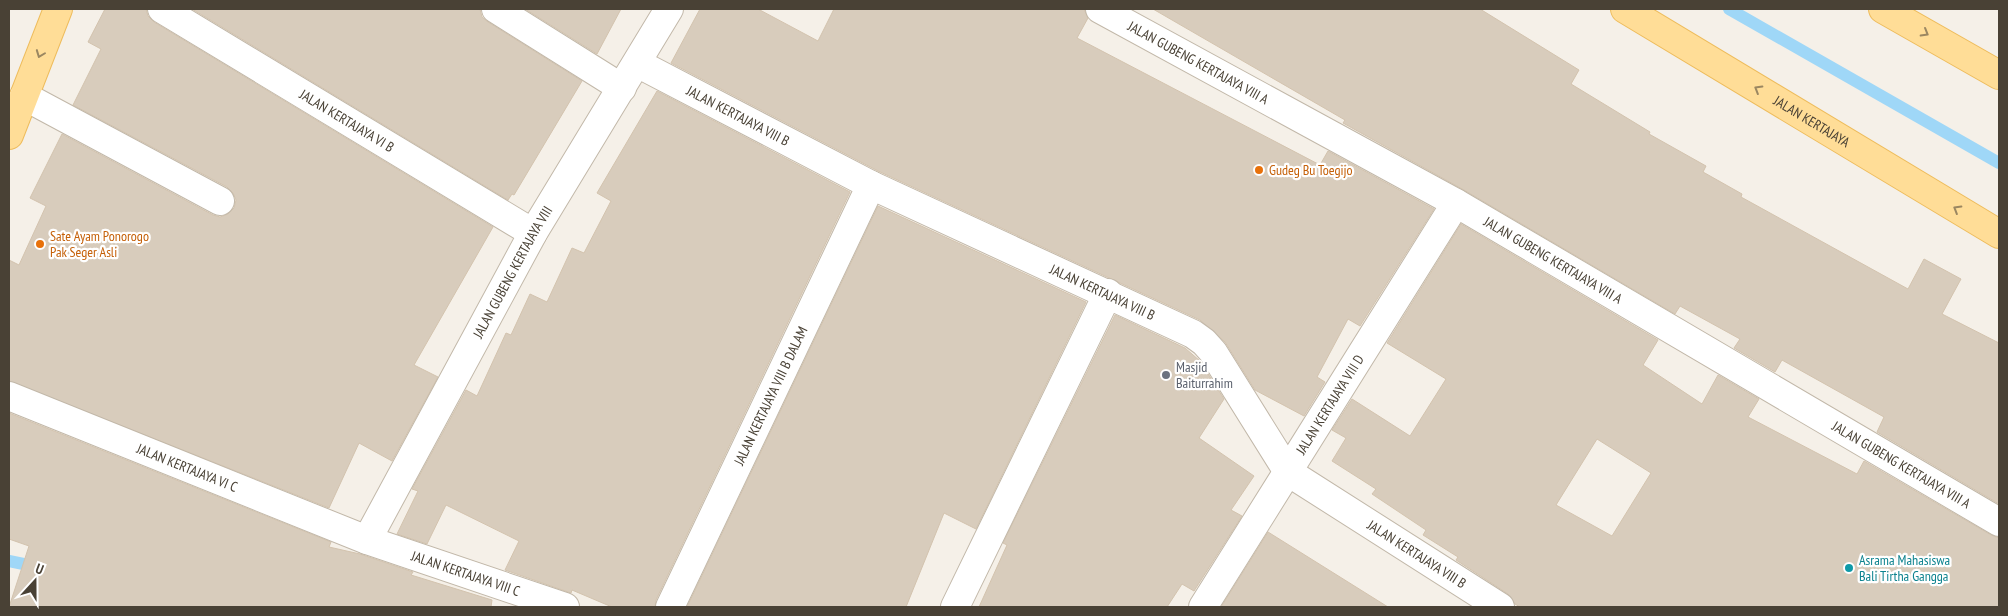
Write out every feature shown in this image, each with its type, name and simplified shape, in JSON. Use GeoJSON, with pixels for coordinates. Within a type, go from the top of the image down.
{"type":"FeatureCollection","features":[{"type":"Feature","properties":{"kind":"main road"},"geometry":{"type":"LineString","coordinates":[[9,135],[58,9]]}},
{"type":"Feature","properties":{"kind":"main road","name":"JALAN KERTAJAYA"},"geometry":{"type":"LineString","coordinates":[[1625,9],[1999,234]]}},
{"type":"Feature","properties":{"kind":"main road"},"geometry":{"type":"LineString","coordinates":[[1883,9],[1999,75]]}},
{"type":"Feature","properties":{"kind":"street","name":"JALAN KERTAJAYA VI B"},"geometry":{"type":"LineString","coordinates":[[162,9],[533,233]]}},
{"type":"Feature","properties":{"kind":"street"},"geometry":{"type":"LineString","coordinates":[[496,9],[622,88]]}},
{"type":"Feature","properties":{"kind":"street","name":"JALAN GUBENG KERTAJAYA VIII"},"geometry":{"type":"LineString","coordinates":[[367,540],[533,233],[669,9]]}},
{"type":"Feature","properties":{"kind":"street","name":"JALAN GUBENG KERTAJAYA VIII A"},"geometry":{"type":"LineString","coordinates":[[1100,9],[1456,203],[1999,522]]}},
{"type":"Feature","properties":{"kind":"street","name":"JALAN KERTAJAYA VIII B"},"geometry":{"type":"LineString","coordinates":[[637,63],[871,185],[1108,293],[1193,334],[1204,342],[1288,472],[1500,607]]}},
{"type":"Feature","properties":{"kind":"street"},"geometry":{"type":"LineString","coordinates":[[24,96],[220,201]]}},
{"type":"Feature","properties":{"kind":"street","name":"JALAN KERTAJAYA VIII B DALAM"},"geometry":{"type":"LineString","coordinates":[[670,607],[871,185]]}},
{"type":"Feature","properties":{"kind":"street","name":"JALAN KERTAJAYA VIII D"},"geometry":{"type":"LineString","coordinates":[[1203,607],[1456,203]]}},
{"type":"Feature","properties":{"kind":"street"},"geometry":{"type":"LineString","coordinates":[[955,607],[1108,293]]}},
{"type":"Feature","properties":{"kind":"street","name":"JALAN KERTAJAYA VI C"},"geometry":{"type":"LineString","coordinates":[[9,396],[367,540]]}},
{"type":"Feature","properties":{"kind":"street","name":"JALAN KERTAJAYA VIII C"},"geometry":{"type":"LineString","coordinates":[[367,540],[565,607]]}},
{"type":"Feature","properties":{"kind":"building"},"geometry":{"type":"Polygon","coordinates":[[[105,9],[146,9],[148,16],[154,22],[493,227],[414,365],[438,377],[392,461],[359,443],[329,508],[9,381],[9,260],[19,265],[46,206],[30,198],[62,134],[213,215],[220,217],[228,214],[234,208],[236,200],[233,193],[227,187],[73,105],[101,49],[88,42],[105,9]]]}},
{"type":"Feature","properties":{"kind":"building"},"geometry":{"type":"Polygon","coordinates":[[[192,9],[480,9],[482,17],[488,22],[582,81],[514,195],[512,194],[508,200],[192,9]]]}},
{"type":"Feature","properties":{"kind":"building"},"geometry":{"type":"Polygon","coordinates":[[[525,9],[621,9],[597,54],[525,9]]]}},
{"type":"Feature","properties":{"kind":"building"},"geometry":{"type":"Polygon","coordinates":[[[700,9],[758,9],[818,41],[834,9],[1084,9],[1088,18],[1077,38],[1320,165],[1328,151],[1434,209],[1360,326],[1348,319],[1317,377],[1325,382],[1304,416],[1255,390],[1225,342],[1200,320],[878,171],[671,63],[700,9]]]}},
{"type":"Feature","properties":{"kind":"building"},"geometry":{"type":"Polygon","coordinates":[[[1153,9],[1480,9],[1579,70],[1571,84],[1650,132],[1649,134],[1706,166],[1703,172],[1742,194],[1741,197],[1908,289],[1924,259],[1961,279],[1942,314],[1999,343],[1999,504],[1877,432],[1884,417],[1782,360],[1775,372],[1734,348],[1740,339],[1680,306],[1675,314],[1464,190],[1343,123],[1345,120],[1153,9]]]}},
{"type":"Feature","properties":{"kind":"building"},"geometry":{"type":"Polygon","coordinates":[[[657,91],[850,192],[656,600],[655,607],[612,607],[572,590],[571,593],[505,570],[519,541],[446,505],[427,544],[397,534],[418,491],[412,489],[466,390],[477,396],[506,333],[511,335],[530,294],[547,302],[572,248],[584,253],[611,201],[597,193],[657,91]]]}},
{"type":"Feature","properties":{"kind":"building"},"geometry":{"type":"Polygon","coordinates":[[[878,206],[1086,302],[976,529],[944,513],[906,607],[687,607],[878,206]]]}},
{"type":"Feature","properties":{"kind":"building"},"geometry":{"type":"Polygon","coordinates":[[[1461,224],[1658,340],[1643,365],[1702,404],[1718,375],[1759,399],[1748,417],[1857,474],[1864,461],[1999,538],[1999,607],[1520,607],[1515,604],[1508,594],[1456,560],[1458,557],[1423,535],[1426,530],[1372,494],[1376,489],[1332,461],[1346,438],[1332,430],[1352,399],[1410,436],[1446,379],[1387,343],[1461,224]],[[1597,439],[1556,505],[1612,536],[1651,473],[1597,439]]]}},
{"type":"Feature","properties":{"kind":"building"},"geometry":{"type":"Polygon","coordinates":[[[1115,315],[1185,348],[1200,361],[1224,399],[1199,438],[1254,476],[1231,510],[1242,516],[1194,591],[1182,584],[1167,607],[979,607],[1007,545],[1003,543],[1115,315]]]}},
{"type":"Feature","properties":{"kind":"building"},"geometry":{"type":"Polygon","coordinates":[[[9,413],[331,542],[329,547],[360,554],[413,572],[411,575],[492,600],[491,607],[9,607],[29,546],[9,539],[9,413]]]}},
{"type":"Feature","properties":{"kind":"building"},"geometry":{"type":"Polygon","coordinates":[[[1268,532],[1388,607],[1221,607],[1268,532]]]}},
{"type":"Feature","properties":{"kind":"waterway"},"geometry":{"type":"LineString","coordinates":[[1729,9],[1999,163]]}},
{"type":"Feature","properties":{"kind":"waterway"},"geometry":{"type":"LineString","coordinates":[[9,561],[38,567]]}},
{"type":"Feature","properties":{"kind":"place","name":"Gudeg Bu Toegijo"},"geometry":{"type":"Point","coordinates":[1259,170]}},
{"type":"Feature","properties":{"kind":"place","name":"Sate Ayam Ponorogo Pak Seger Asli"},"geometry":{"type":"Point","coordinates":[40,244]}},
{"type":"Feature","properties":{"kind":"place","name":"Masjid Baiturrahim"},"geometry":{"type":"Point","coordinates":[1166,375]}},
{"type":"Feature","properties":{"kind":"place","name":"Asrama Mahasiswa Bali Tirtha Gangga"},"geometry":{"type":"Point","coordinates":[1849,568]}}]}
